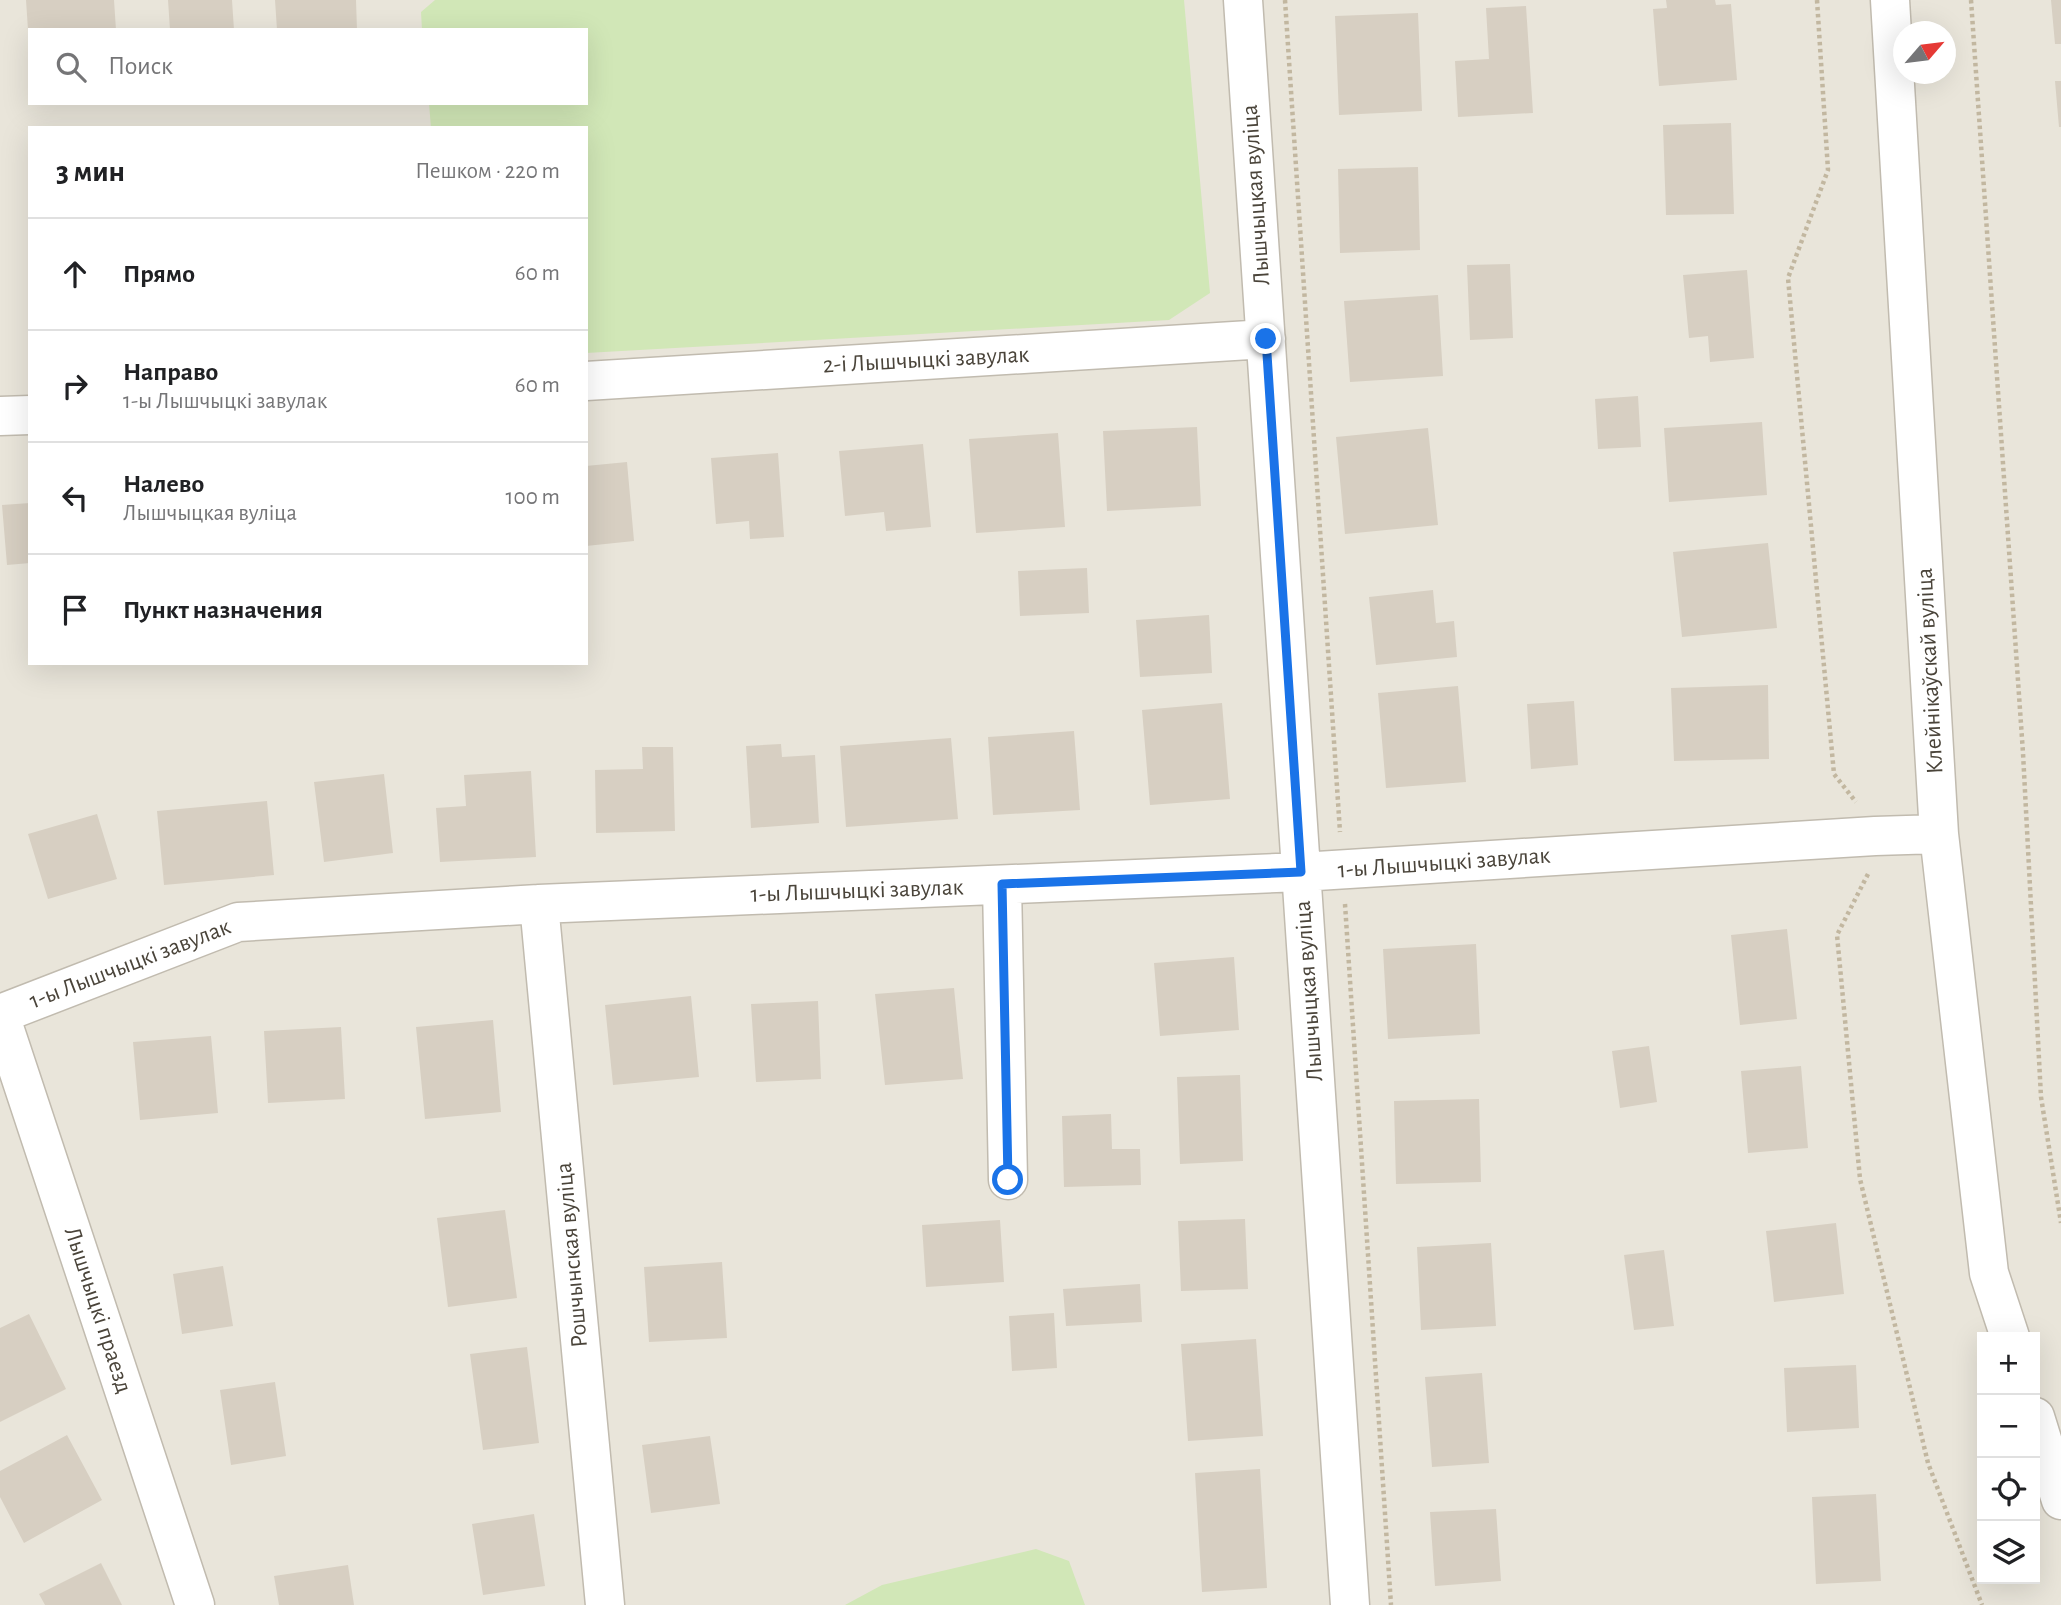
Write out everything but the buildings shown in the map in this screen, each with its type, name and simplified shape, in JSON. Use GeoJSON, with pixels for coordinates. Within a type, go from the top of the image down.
{"type":"FeatureCollection","features":[{"type":"Feature","properties":{"kind":"street","name":"Лышчыцкая вуліца"},"geometry":{"type":"LineString","coordinates":[[1243,0],[1350,1605]]}},
{"type":"Feature","properties":{"kind":"street","name":"Клейнікаўскай вуліца"},"geometry":{"type":"LineString","coordinates":[[1890,0],[1940,834],[1989,1273],[2008,1332]]}},
{"type":"Feature","properties":{"kind":"street","name":"2-і Лышчыцкі завулак"},"geometry":{"type":"LineString","coordinates":[[588,380],[1266,339]]}},
{"type":"Feature","properties":{"kind":"street"},"geometry":{"type":"LineString","coordinates":[[0,416],[28,415]]}},
{"type":"Feature","properties":{"kind":"street","name":"1-ы Лышчыцкі завулак"},"geometry":{"type":"LineString","coordinates":[[0,1014],[238,922],[539,904],[1301,872],[1875,835],[1940,834]]}},
{"type":"Feature","properties":{"kind":"street"},"geometry":{"type":"LineString","coordinates":[[1002,884],[1008,1180]]}},
{"type":"Feature","properties":{"kind":"street","name":"Рошчынская вуліца"},"geometry":{"type":"LineString","coordinates":[[539,904],[605,1605]]}},
{"type":"Feature","properties":{"kind":"street","name":"Лышчыцкі праезд"},"geometry":{"type":"LineString","coordinates":[[0,1014],[195,1605]]}},
{"type":"Feature","properties":{"kind":"street"},"geometry":{"type":"LineString","coordinates":[[2040,1433],[2061,1500]]}},
{"type":"Feature","properties":{"kind":"path"},"geometry":{"type":"LineString","coordinates":[[1284,0],[1391,1605]]}},
{"type":"Feature","properties":{"kind":"path"},"geometry":{"type":"LineString","coordinates":[[1971,0],[2022,739],[2040,1097],[2061,1223]]}},
{"type":"Feature","properties":{"kind":"shaded area"},"geometry":{"type":"Polygon","coordinates":[[[0,0],[2061,0],[2061,1605],[0,1605],[0,0]]]}},
{"type":"Feature","properties":{"kind":"green space"},"geometry":{"type":"Polygon","coordinates":[[[435,0],[1184,0],[1210,293],[1169,320],[588,353],[588,126],[431,126],[429,105],[588,105],[588,28],[422,28],[421,12],[435,0]]]}},
{"type":"Feature","properties":{"kind":"green space"},"geometry":{"type":"Polygon","coordinates":[[[1036,1549],[1069,1561],[1085,1605],[845,1605],[882,1585],[1036,1549]]]}},
{"type":"Feature","properties":{"kind":"route"},"geometry":{"type":"LineString","coordinates":[[1008,1180],[1002,884],[1301,872],[1266,339]]}}]}
